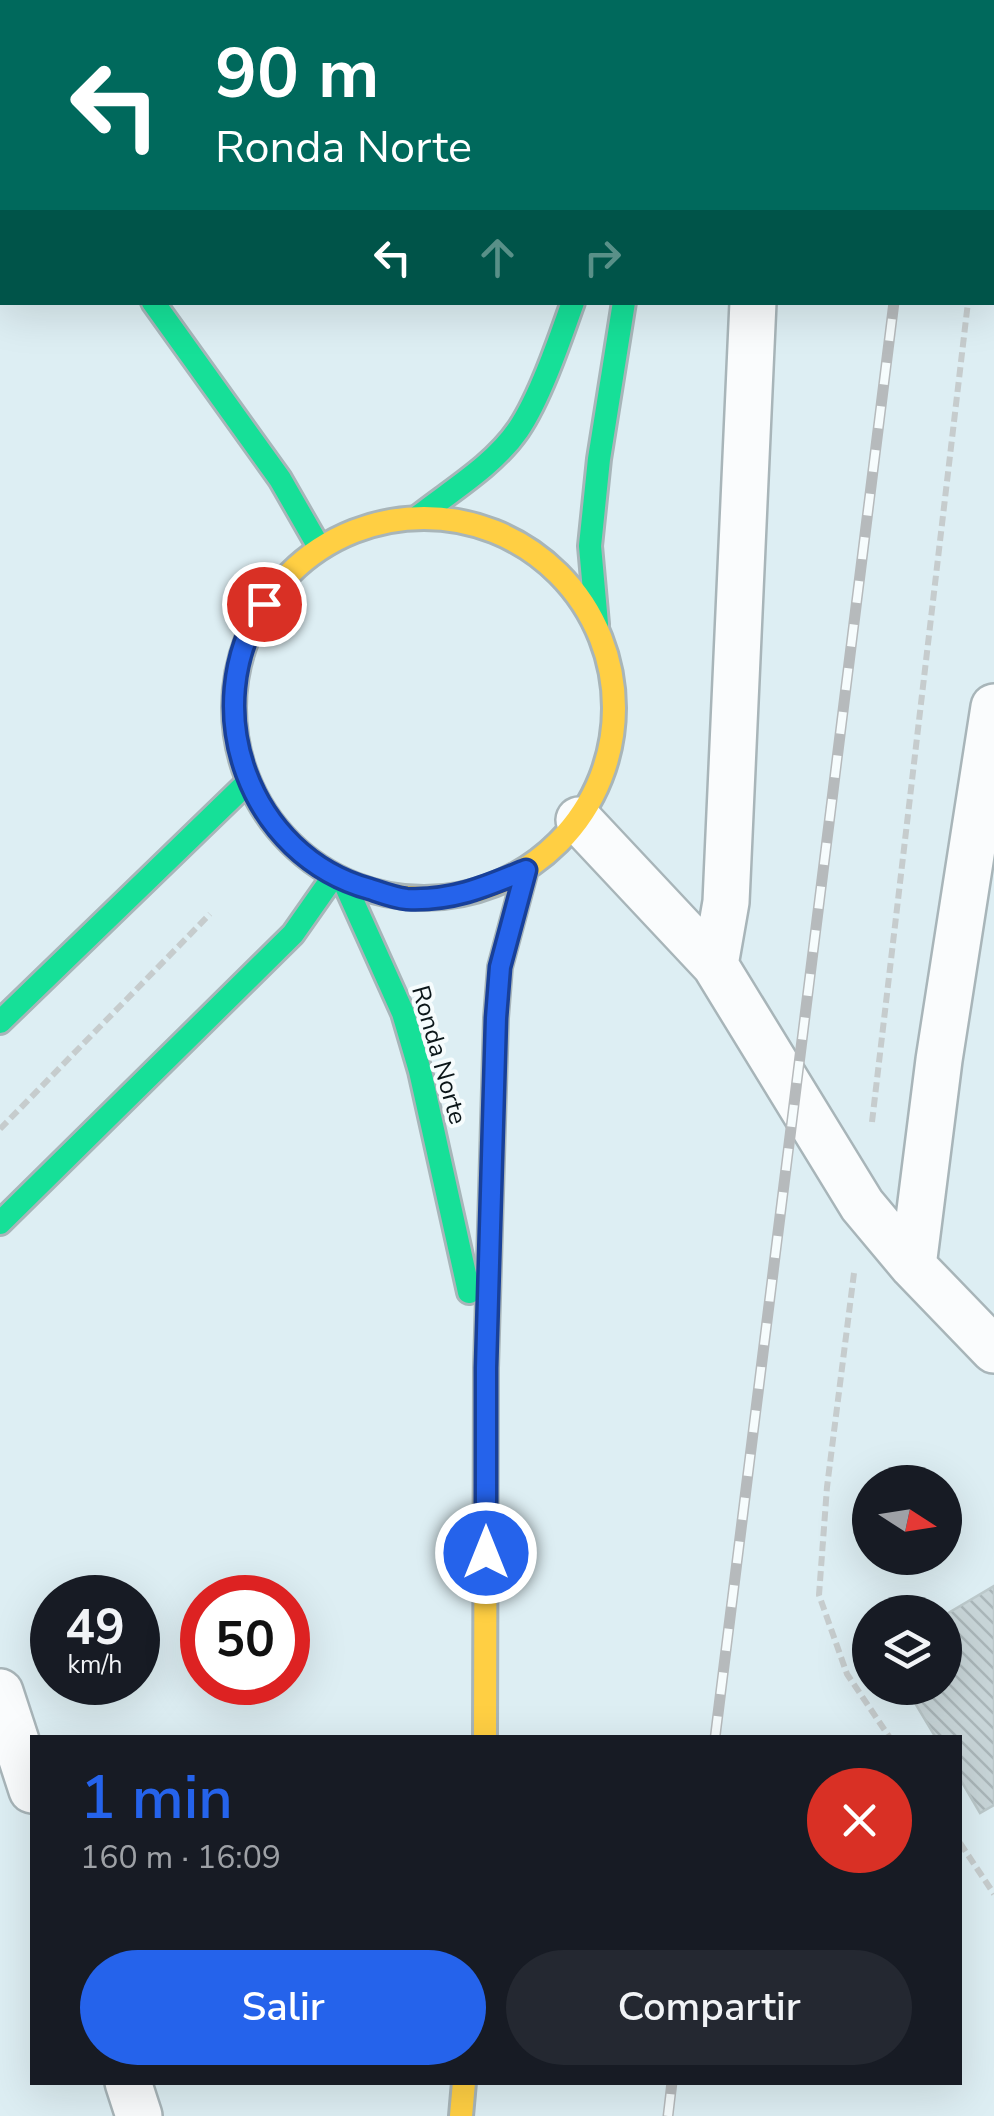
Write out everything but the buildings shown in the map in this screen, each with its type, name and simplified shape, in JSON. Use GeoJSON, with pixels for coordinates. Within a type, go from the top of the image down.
{"type":"FeatureCollection","features":[{"type":"Feature","properties":{"kind":"main road"},"geometry":{"type":"LineString","coordinates":[[155,305],[280,479],[319,547]]}},
{"type":"Feature","properties":{"kind":"main road","name":"Ronda Norte"},"geometry":{"type":"LineString","coordinates":[[419,516],[480,469],[518,430],[555,352],[572,305]]}},
{"type":"Feature","properties":{"kind":"main road","name":"Ronda Norte"},"geometry":{"type":"LineString","coordinates":[[597,627],[566,580],[524,545],[473,522],[419,516],[384,520],[350,530],[319,547],[279,582],[250,627],[234,678],[234,732],[247,783],[282,837],[339,880],[405,899],[468,894],[526,870],[555,847],[579,820],[603,775],[614,726],[612,675],[597,627],[590,546],[598,459],[624,305]]}},
{"type":"Feature","properties":{"kind":"main road"},"geometry":{"type":"LineString","coordinates":[[0,1022],[247,783]]}},
{"type":"Feature","properties":{"kind":"main road","name":"Ronda Norte"},"geometry":{"type":"LineString","coordinates":[[486,1735],[486,1368],[500,967],[526,870]]}},
{"type":"Feature","properties":{"kind":"main road"},"geometry":{"type":"LineString","coordinates":[[0,1223],[293,934],[339,880]]}},
{"type":"Feature","properties":{"kind":"main road","name":"Ronda Norte"},"geometry":{"type":"LineString","coordinates":[[339,880],[403,1012],[420,1071],[486,1368]]}},
{"type":"Feature","properties":{"kind":"main road"},"geometry":{"type":"LineString","coordinates":[[461,2116],[464,2085]]}},
{"type":"Feature","properties":{"kind":"street"},"geometry":{"type":"LineString","coordinates":[[715,965],[726,902],[753,305]]}},
{"type":"Feature","properties":{"kind":"street"},"geometry":{"type":"LineString","coordinates":[[912,1266],[939,1060],[994,707]]}},
{"type":"Feature","properties":{"kind":"street"},"geometry":{"type":"LineString","coordinates":[[579,820],[715,965],[862,1205],[912,1266],[994,1350]]}},
{"type":"Feature","properties":{"kind":"street"},"geometry":{"type":"LineString","coordinates":[[0,1692],[30,1784]]}},
{"type":"Feature","properties":{"kind":"street"},"geometry":{"type":"LineString","coordinates":[[129,2085],[139,2116]]}},
{"type":"Feature","properties":{"kind":"path"},"geometry":{"type":"LineString","coordinates":[[872,1126],[968,305]]}},
{"type":"Feature","properties":{"kind":"path"},"geometry":{"type":"LineString","coordinates":[[0,1129],[210,914]]}},
{"type":"Feature","properties":{"kind":"path"},"geometry":{"type":"LineString","coordinates":[[862,1205],[827,1486],[819,1595],[847,1674],[888,1735]]}},
{"type":"Feature","properties":{"kind":"path"},"geometry":{"type":"LineString","coordinates":[[962,1846],[994,1894]]}},
{"type":"Feature","properties":{"kind":"railway"},"geometry":{"type":"LineString","coordinates":[[715,1735],[894,305]]}},
{"type":"Feature","properties":{"kind":"railway"},"geometry":{"type":"LineString","coordinates":[[668,2116],[672,2085]]}},
{"type":"Feature","properties":{"kind":"traffic: fast"},"geometry":{"type":"LineString","coordinates":[[155,305],[280,479],[319,547]]}},
{"type":"Feature","properties":{"kind":"traffic: fast"},"geometry":{"type":"LineString","coordinates":[[419,516],[485,466],[518,430],[542,385],[572,305]]}},
{"type":"Feature","properties":{"kind":"traffic: fast"},"geometry":{"type":"LineString","coordinates":[[597,624],[590,546],[599,459],[624,305]]}},
{"type":"Feature","properties":{"kind":"traffic: fast"},"geometry":{"type":"LineString","coordinates":[[0,1022],[247,783]]}},
{"type":"Feature","properties":{"kind":"traffic: fast"},"geometry":{"type":"LineString","coordinates":[[0,1223],[293,934],[333,877]]}},
{"type":"Feature","properties":{"kind":"traffic: fast"},"geometry":{"type":"LineString","coordinates":[[344,882],[403,1013],[420,1071],[469,1292]]}},
{"type":"Feature","properties":{"kind":"traffic: slow"},"geometry":{"type":"LineString","coordinates":[[424,518],[461,521],[497,532],[530,550],[559,573],[582,602],[600,635],[611,671],[614,708],[611,745],[600,781],[582,814],[559,843],[530,866],[497,884],[461,895],[424,898],[387,895],[351,884],[318,866],[289,843],[266,814],[248,781],[237,745],[234,708],[237,671],[248,635],[266,602],[289,573],[318,550],[351,532],[387,521],[424,518]]}},
{"type":"Feature","properties":{"kind":"traffic: slow"},"geometry":{"type":"LineString","coordinates":[[485,1735],[486,1368],[496,1018],[500,967],[526,870]]}},
{"type":"Feature","properties":{"kind":"traffic: slow"},"geometry":{"type":"LineString","coordinates":[[461,2116],[464,2085]]}},
{"type":"Feature","properties":{"kind":"route"},"geometry":{"type":"LineString","coordinates":[[264,604],[250,627],[234,678],[234,732],[247,783],[282,837],[333,877],[405,899],[468,894],[526,870],[500,967],[496,1018],[486,1368],[486,1553]]}}]}
